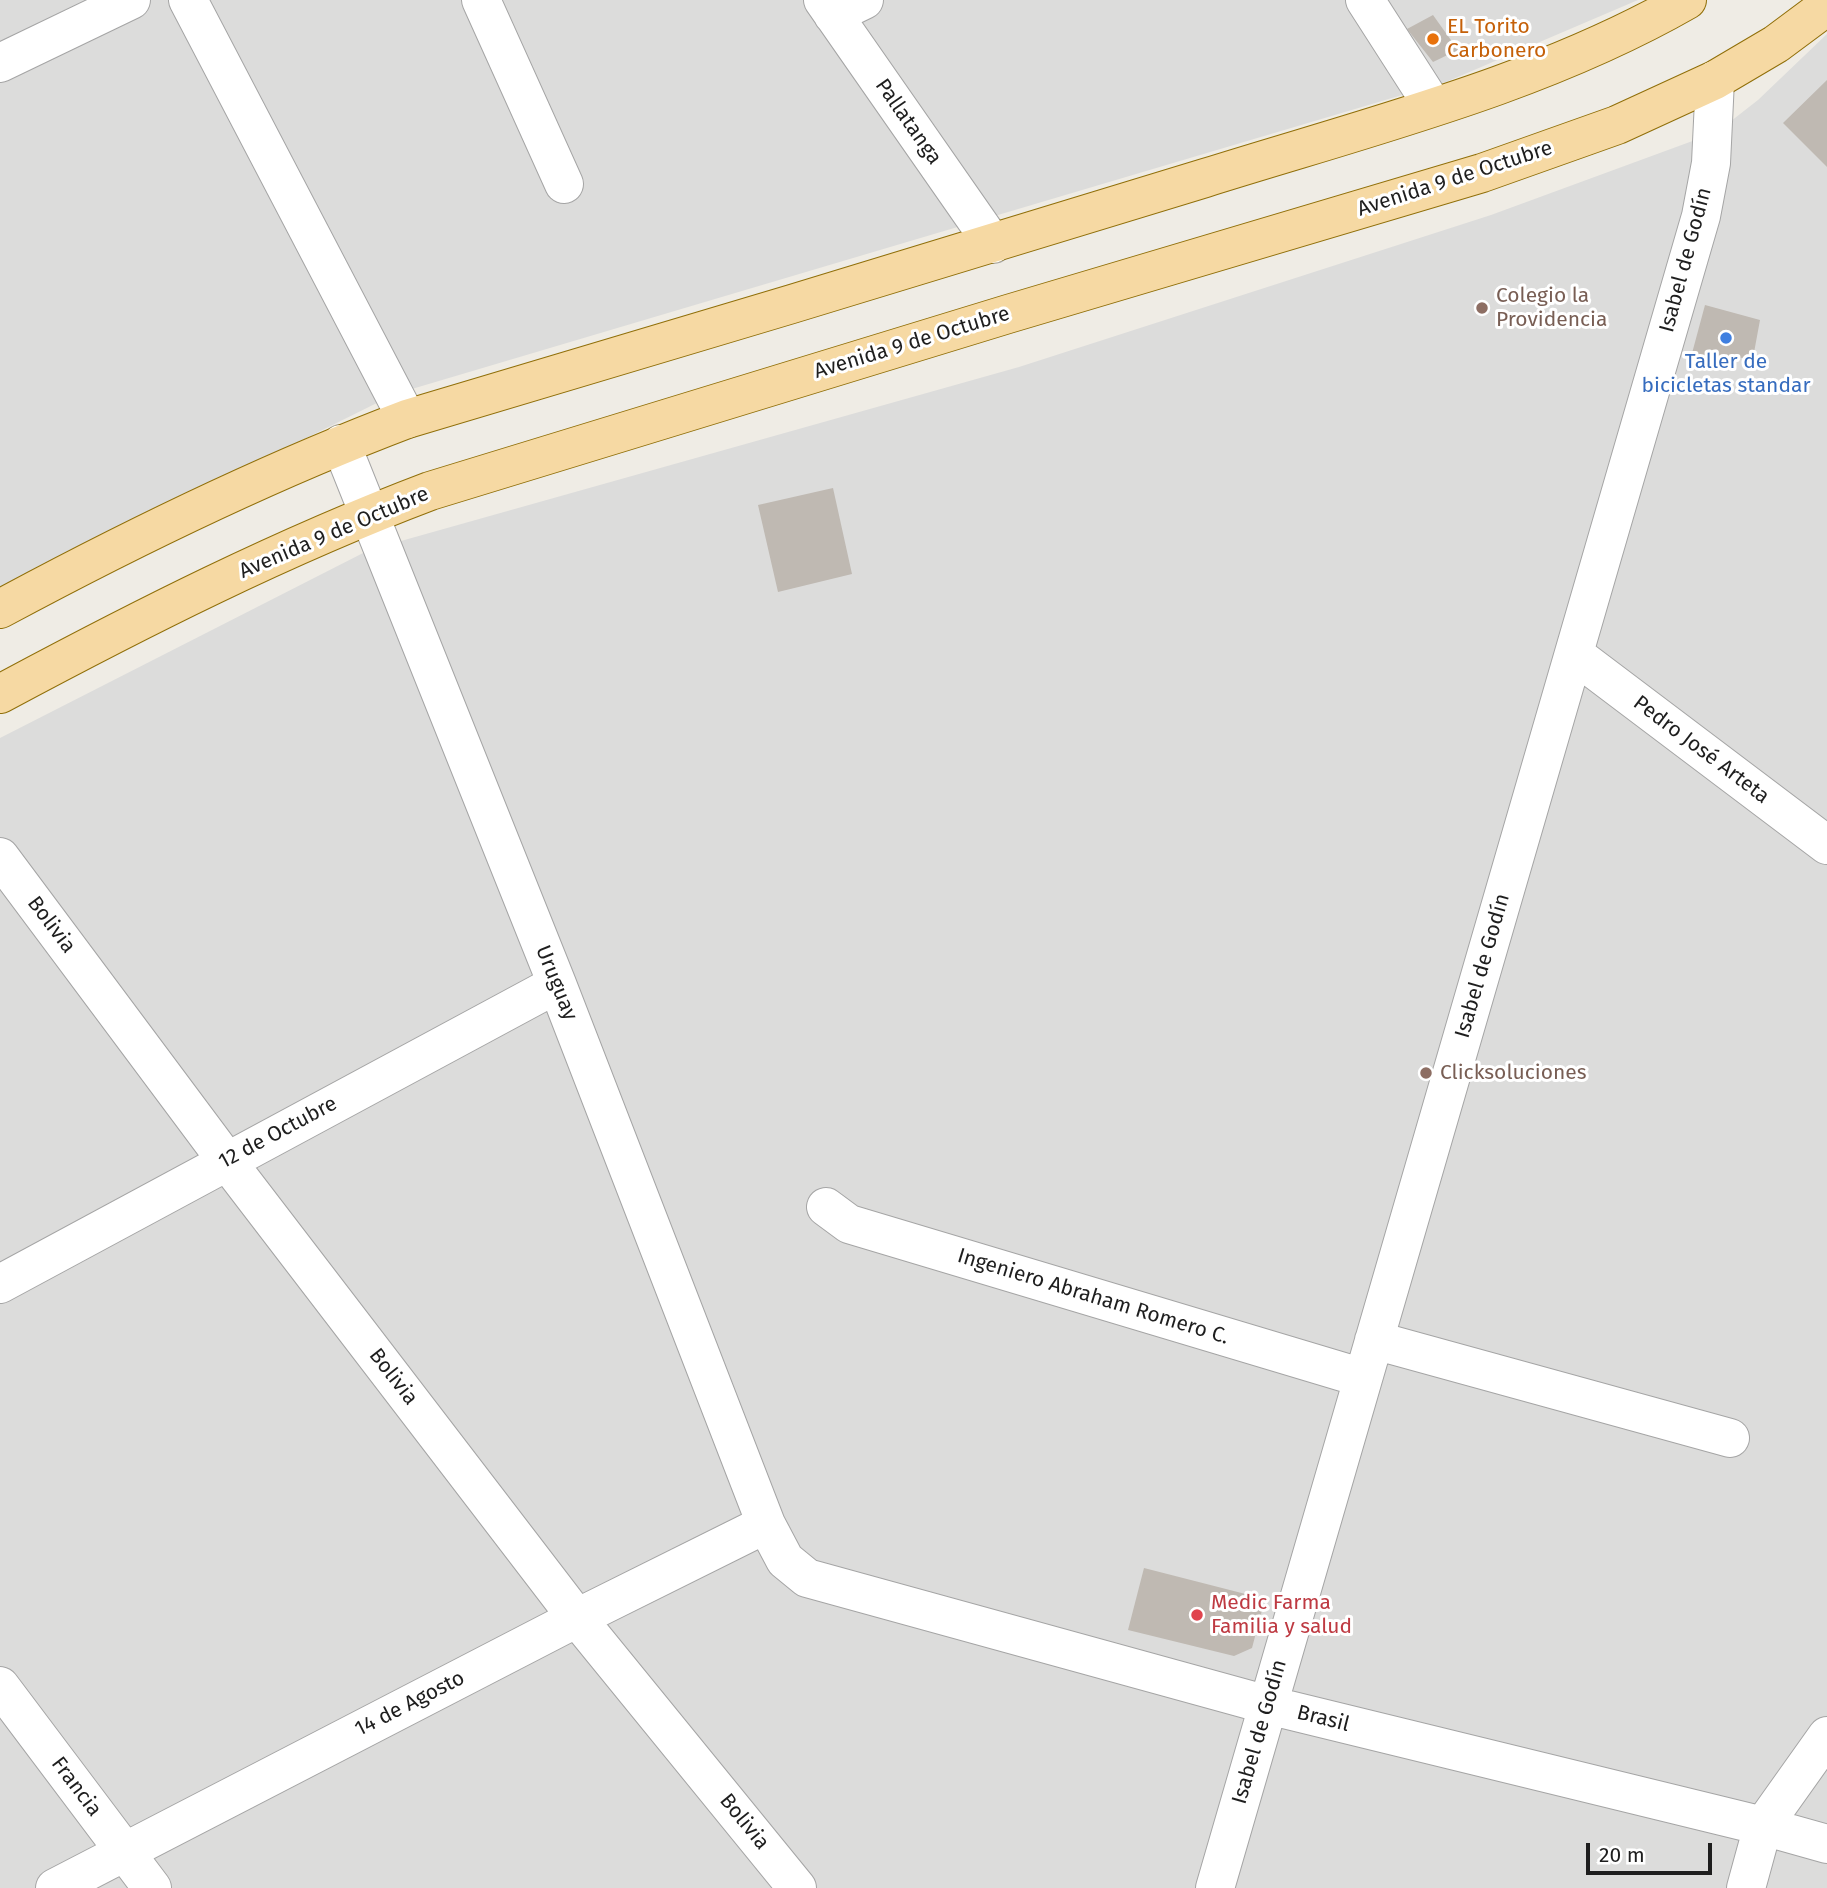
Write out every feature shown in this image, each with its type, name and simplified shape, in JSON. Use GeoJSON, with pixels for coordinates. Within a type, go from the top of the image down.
{"type":"FeatureCollection","features":[{"type":"Feature","properties":{"kind":"main road"},"geometry":{"type":"LineString","coordinates":[[0,609],[105,553],[341,444],[407,419],[993,244],[1433,106],[1586,51],[1642,26],[1687,0]]}},
{"type":"Feature","properties":{"kind":"main road","name":"Avenida 9 de Octubre"},"geometry":{"type":"LineString","coordinates":[[0,695],[141,619],[367,515],[430,491],[1007,314],[1482,173],[1617,125],[1715,80],[1776,44],[1826,9]]}},
{"type":"Feature","properties":{"kind":"street"},"geometry":{"type":"LineString","coordinates":[[0,63],[131,0]]}},
{"type":"Feature","properties":{"kind":"street"},"geometry":{"type":"LineString","coordinates":[[188,0],[407,419]]}},
{"type":"Feature","properties":{"kind":"street"},"geometry":{"type":"LineString","coordinates":[[481,0],[564,184]]}},
{"type":"Feature","properties":{"kind":"street"},"geometry":{"type":"LineString","coordinates":[[1365,0],[1433,106]]}},
{"type":"Feature","properties":{"kind":"street","name":"Pallatanga"},"geometry":{"type":"LineString","coordinates":[[840,5],[993,244]]}},
{"type":"Feature","properties":{"kind":"street","name":"Isabel de Godín"},"geometry":{"type":"LineString","coordinates":[[1214,1888],[1701,216],[1711,163],[1715,80]]}},
{"type":"Feature","properties":{"kind":"street","name":"Uruguay"},"geometry":{"type":"LineString","coordinates":[[341,444],[367,515],[557,984],[766,1524]]}},
{"type":"Feature","properties":{"kind":"street","name":"Pedro José Arteta"},"geometry":{"type":"LineString","coordinates":[[1574,654],[1827,845]]}},
{"type":"Feature","properties":{"kind":"street","name":"Bolivia"},"geometry":{"type":"LineString","coordinates":[[0,857],[226,1160],[577,1618],[795,1887]]}},
{"type":"Feature","properties":{"kind":"street","name":"12 de Octubre"},"geometry":{"type":"LineString","coordinates":[[0,1284],[557,984]]}},
{"type":"Feature","properties":{"kind":"street","name":"Ingeniero Abraham Romero C."},"geometry":{"type":"LineString","coordinates":[[825,1208],[849,1224],[1363,1378]]}},
{"type":"Feature","properties":{"kind":"street"},"geometry":{"type":"LineString","coordinates":[[1374,1340],[1730,1438]]}},
{"type":"Feature","properties":{"kind":"street","name":"14 de Agosto"},"geometry":{"type":"LineString","coordinates":[[55,1888],[577,1618],[766,1524]]}},
{"type":"Feature","properties":{"kind":"street","name":"Brasil"},"geometry":{"type":"LineString","coordinates":[[766,1524],[785,1560],[807,1577],[1268,1705],[1827,1844]]}},
{"type":"Feature","properties":{"kind":"street","name":"Francia"},"geometry":{"type":"LineString","coordinates":[[0,1686],[152,1888]]}},
{"type":"Feature","properties":{"kind":"street"},"geometry":{"type":"LineString","coordinates":[[1746,1888],[1763,1826],[1827,1735]]}},
{"type":"Feature","properties":{"kind":"shaded area"},"geometry":{"type":"Polygon","coordinates":[[[0,0],[1638,0],[1446,82],[395,394],[0,590],[0,0]]]}},
{"type":"Feature","properties":{"kind":"shaded area"},"geometry":{"type":"Polygon","coordinates":[[[1827,34],[1827,1888],[0,1888],[0,738],[369,550],[1019,367],[1491,215],[1717,132],[1758,100],[1827,34]]]}},
{"type":"Feature","properties":{"kind":"building","name":"EL Torito Carbonero"},"geometry":{"type":"Polygon","coordinates":[[[1433,15],[1458,50],[1433,62],[1407,29],[1433,15]]]}},
{"type":"Feature","properties":{"kind":"building"},"geometry":{"type":"Polygon","coordinates":[[[1827,80],[1827,167],[1783,123],[1827,80]]]}},
{"type":"Feature","properties":{"kind":"building","name":"Taller de bicicletas standar"},"geometry":{"type":"Polygon","coordinates":[[[1705,305],[1760,320],[1753,358],[1691,357],[1705,305]]]}},
{"type":"Feature","properties":{"kind":"building"},"geometry":{"type":"Polygon","coordinates":[[[833,488],[852,574],[778,592],[758,505],[833,488]]]}},
{"type":"Feature","properties":{"kind":"building","name":"Medic Farma Familia y salud"},"geometry":{"type":"Polygon","coordinates":[[[1144,1568],[1265,1599],[1252,1648],[1234,1656],[1128,1630],[1144,1568]]]}},
{"type":"Feature","properties":{"kind":"place","name":"EL Torito Carbonero"},"geometry":{"type":"Point","coordinates":[1433,39]}},
{"type":"Feature","properties":{"kind":"place","name":"Colegio la Providencia"},"geometry":{"type":"Point","coordinates":[1482,308]}},
{"type":"Feature","properties":{"kind":"place","name":"Taller de bicicletas standar"},"geometry":{"type":"Point","coordinates":[1726,338]}},
{"type":"Feature","properties":{"kind":"place","name":"Clicksoluciones"},"geometry":{"type":"Point","coordinates":[1426,1073]}},
{"type":"Feature","properties":{"kind":"place","name":"Medic Farma Familia y salud"},"geometry":{"type":"Point","coordinates":[1197,1615]}}]}
